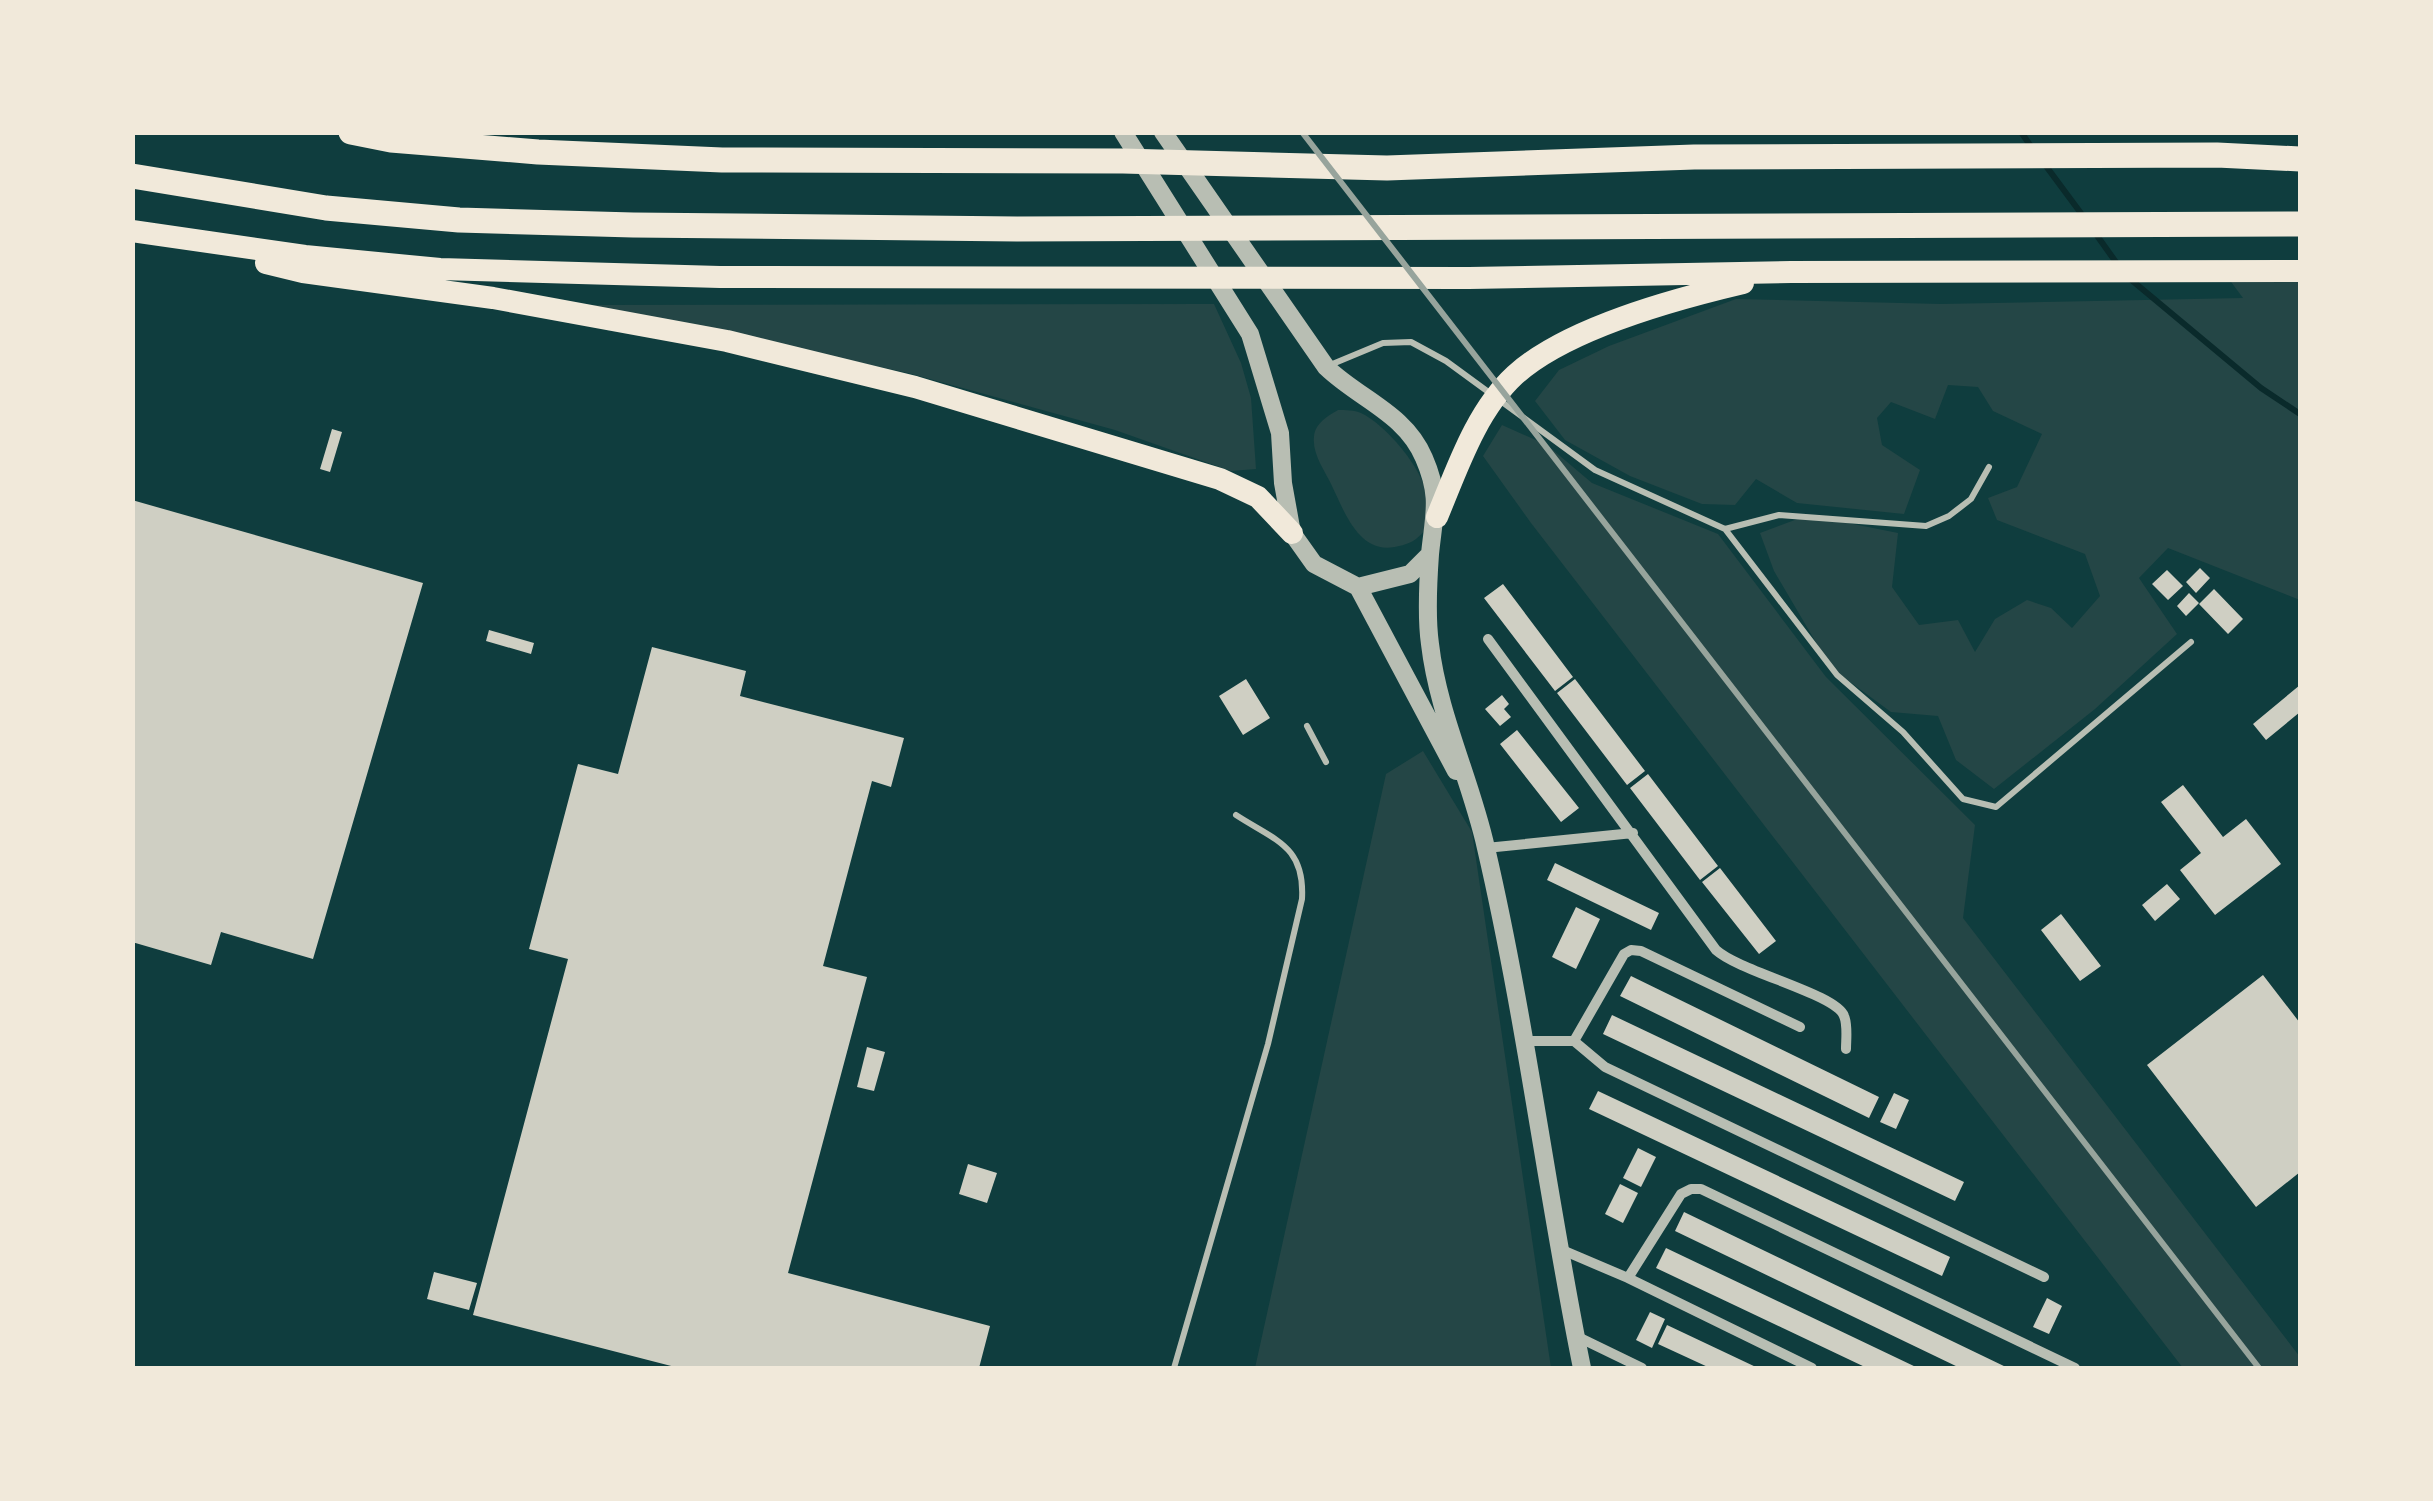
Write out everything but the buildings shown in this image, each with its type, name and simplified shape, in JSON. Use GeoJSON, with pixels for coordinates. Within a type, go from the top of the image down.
{"type":"FeatureCollection","features":[{"type":"Feature","properties":{"kind":"highway"},"geometry":{"type":"LineString","coordinates":[[352,132],[391,140],[538,152],[722,160],[1386,168],[1694,157],[2217,154],[2300,158]]}},
{"type":"Feature","properties":{"kind":"highway"},"geometry":{"type":"LineString","coordinates":[[132,176],[326,208],[458,220],[1000,229],[2300,224]]}},
{"type":"Feature","properties":{"kind":"highway"},"geometry":{"type":"LineString","coordinates":[[132,232],[303,272],[493,298],[727,341],[915,387],[1220,480],[1258,497],[1292,533]]}},
{"type":"Feature","properties":{"kind":"highway"},"geometry":{"type":"LineString","coordinates":[[162,238],[440,269],[720,277],[1469,278],[1791,272],[2300,272]]}},
{"type":"Feature","properties":{"kind":"highway"},"geometry":{"type":"LineString","coordinates":[[1437,517],[1466,449],[1504,388],[1543,353],[1592,331],[1698,294],[1791,272]]}},
{"type":"Feature","properties":{"kind":"street"},"geometry":{"type":"LineString","coordinates":[[1123,132],[1250,334],[1280,434],[1282,483],[1292,533],[1314,564],[1358,587],[1475,807]]}},
{"type":"Feature","properties":{"kind":"street"},"geometry":{"type":"LineString","coordinates":[[1164,132],[1326,367],[1347,387],[1389,411],[1410,432],[1424,456],[1435,490],[1437,517],[1430,554],[1430,644],[1486,848],[1582,1368]]}},
{"type":"Feature","properties":{"kind":"street"},"geometry":{"type":"LineString","coordinates":[[1358,587],[1410,574],[1430,554]]}},
{"type":"Feature","properties":{"kind":"street"},"geometry":{"type":"LineString","coordinates":[[1488,639],[1716,950],[1725,958],[1832,1002],[1845,1018],[1846,1049]]}},
{"type":"Feature","properties":{"kind":"street"},"geometry":{"type":"LineString","coordinates":[[1486,848],[1633,833]]}},
{"type":"Feature","properties":{"kind":"street"},"geometry":{"type":"LineString","coordinates":[[1574,1041],[1624,954],[1631,950],[1641,951],[1800,1027]]}},
{"type":"Feature","properties":{"kind":"street"},"geometry":{"type":"LineString","coordinates":[[1524,1041],[1574,1041],[1605,1067],[2044,1277]]}},
{"type":"Feature","properties":{"kind":"street"},"geometry":{"type":"LineString","coordinates":[[1628,1278],[1681,1194],[1691,1188],[1701,1189],[2075,1368]]}},
{"type":"Feature","properties":{"kind":"street"},"geometry":{"type":"LineString","coordinates":[[1558,1249],[1628,1278],[1812,1368]]}},
{"type":"Feature","properties":{"kind":"street"},"geometry":{"type":"LineString","coordinates":[[1576,1336],[1642,1368]]}},
{"type":"Feature","properties":{"kind":"lane"},"geometry":{"type":"LineString","coordinates":[[1326,367],[1383,343],[1412,342],[1446,361],[1595,470],[1725,529],[1837,675],[1903,732],[1963,799],[1996,808],[2191,642]]}},
{"type":"Feature","properties":{"kind":"lane"},"geometry":{"type":"LineString","coordinates":[[1725,529],[1779,515],[1926,526],[1949,516],[1971,499],[1989,467]]}},
{"type":"Feature","properties":{"kind":"lane"},"geometry":{"type":"LineString","coordinates":[[1424,708],[1439,687]]}},
{"type":"Feature","properties":{"kind":"lane"},"geometry":{"type":"LineString","coordinates":[[1307,726],[1326,762]]}},
{"type":"Feature","properties":{"kind":"lane"},"geometry":{"type":"LineString","coordinates":[[1174,1368],[1268,1044],[1302,899],[1303,876],[1294,853],[1236,815]]}},
{"type":"Feature","properties":{"kind":"shaded area"},"geometry":{"type":"Polygon","coordinates":[[[2223,271],[2300,271],[2300,600],[2168,548],[2139,578],[2177,634],[2095,709],[1994,789],[1956,760],[1938,716],[1891,712],[1831,668],[1774,571],[1760,533],[1808,515],[1898,533],[1892,587],[1919,625],[1958,620],[1975,652],[1995,619],[2027,600],[2051,608],[2072,628],[2100,596],[2085,554],[1997,520],[1988,498],[2017,487],[2042,434],[1993,411],[1978,387],[1948,385],[1935,419],[1891,402],[1877,418],[1882,445],[1920,470],[1904,514],[1797,503],[1756,479],[1735,505],[1702,504],[1630,476],[1565,440],[1535,401],[1559,370],[1609,346],[1736,299],[1941,304],[2243,298],[2223,271]]]}},
{"type":"Feature","properties":{"kind":"shaded area"},"geometry":{"type":"Polygon","coordinates":[[[1214,304],[1241,363],[1251,398],[1256,469],[1231,471],[1115,430],[908,373],[591,305],[1214,304]]]}},
{"type":"Feature","properties":{"kind":"shaded area"},"geometry":{"type":"Polygon","coordinates":[[[1338,410],[1358,412],[1373,421],[1413,464],[1429,500],[1430,516],[1424,531],[1413,541],[1385,548],[1374,545],[1349,520],[1314,443],[1319,424],[1338,410]]]}},
{"type":"Feature","properties":{"kind":"shaded area"},"geometry":{"type":"Polygon","coordinates":[[[1502,425],[1547,445],[1592,483],[1718,534],[1826,677],[1975,825],[1963,918],[2300,1357],[2300,1368],[2183,1368],[1531,523],[1483,456],[1502,425]]]}},
{"type":"Feature","properties":{"kind":"shaded area"},"geometry":{"type":"Polygon","coordinates":[[[1423,751],[1472,832],[1551,1368],[1255,1368],[1386,774],[1423,751]]]}},
{"type":"Feature","properties":{"kind":"waterway"},"geometry":{"type":"LineString","coordinates":[[2021,132],[2032,148]]}},
{"type":"Feature","properties":{"kind":"waterway"},"geometry":{"type":"LineString","coordinates":[[2043,162],[2083,216]]}},
{"type":"Feature","properties":{"kind":"waterway"},"geometry":{"type":"LineString","coordinates":[[2093,230],[2118,265]]}},
{"type":"Feature","properties":{"kind":"waterway"},"geometry":{"type":"LineString","coordinates":[[2129,278],[2261,388],[2300,414]]}},
{"type":"Feature","properties":{"kind":"railway"},"geometry":{"type":"LineString","coordinates":[[1302,132],[2259,1368]]}}]}
